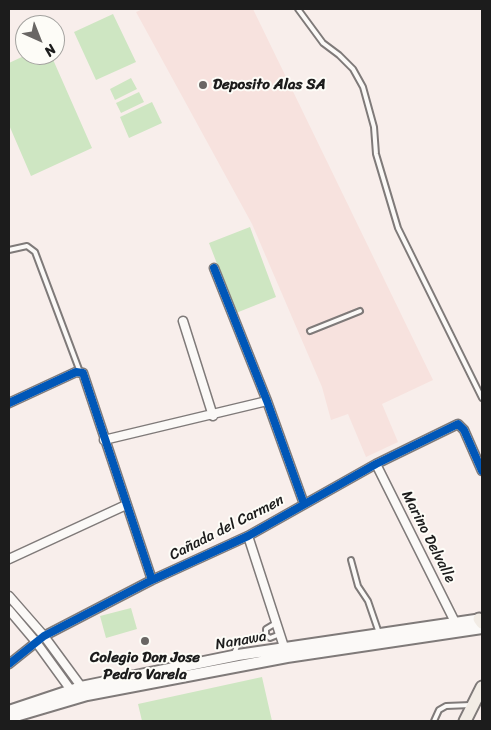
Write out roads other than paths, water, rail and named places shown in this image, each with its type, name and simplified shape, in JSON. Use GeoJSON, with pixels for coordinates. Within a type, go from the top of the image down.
{"type":"FeatureCollection","features":[{"type":"Feature","properties":{"kind":"main road","name":"Nanawa"},"geometry":{"type":"LineString","coordinates":[[79,693],[379,634],[455,622],[481,622]]}},
{"type":"Feature","properties":{"kind":"main road","name":"Nanawa"},"geometry":{"type":"LineString","coordinates":[[9,717],[79,693],[233,657],[286,653],[481,622]]}},
{"type":"Feature","properties":{"kind":"main road"},"geometry":{"type":"LineString","coordinates":[[464,721],[482,687]]}},
{"type":"Feature","properties":{"kind":"street"},"geometry":{"type":"LineString","coordinates":[[214,268],[267,402],[304,504]]}},
{"type":"Feature","properties":{"kind":"street"},"geometry":{"type":"LineString","coordinates":[[183,321],[212,416]]}},
{"type":"Feature","properties":{"kind":"street"},"geometry":{"type":"LineString","coordinates":[[9,403],[76,372],[83,373],[152,580]]}},
{"type":"Feature","properties":{"kind":"street"},"geometry":{"type":"LineString","coordinates":[[104,440],[267,402]]}},
{"type":"Feature","properties":{"kind":"street","name":"Cañada del Carmen"},"geometry":{"type":"LineString","coordinates":[[9,664],[44,636],[152,580],[248,536],[376,464],[458,424],[464,430],[482,469]]}},
{"type":"Feature","properties":{"kind":"street","name":"Marino Delvalle"},"geometry":{"type":"LineString","coordinates":[[376,464],[455,622]]}},
{"type":"Feature","properties":{"kind":"street"},"geometry":{"type":"LineString","coordinates":[[9,559],[126,505]]}},
{"type":"Feature","properties":{"kind":"street"},"geometry":{"type":"LineString","coordinates":[[248,536],[286,653]]}},
{"type":"Feature","properties":{"kind":"street"},"geometry":{"type":"LineString","coordinates":[[9,596],[44,636],[79,693]]}},
{"type":"Feature","properties":{"kind":"street"},"geometry":{"type":"LineString","coordinates":[[9,610],[79,693]]}},
{"type":"Feature","properties":{"kind":"lane"},"geometry":{"type":"LineString","coordinates":[[298,9],[323,43],[339,55],[353,70],[363,88],[374,127],[376,154],[398,228],[482,398]]}},
{"type":"Feature","properties":{"kind":"lane"},"geometry":{"type":"LineString","coordinates":[[9,250],[27,246],[35,252],[80,372]]}},
{"type":"Feature","properties":{"kind":"lane"},"geometry":{"type":"LineString","coordinates":[[310,331],[360,311]]}},
{"type":"Feature","properties":{"kind":"lane"},"geometry":{"type":"LineString","coordinates":[[350,560],[358,586],[368,601],[379,634]]}},
{"type":"Feature","properties":{"kind":"lane"},"geometry":{"type":"LineString","coordinates":[[266,635],[266,629],[276,623]]}},
{"type":"Feature","properties":{"kind":"lane"},"geometry":{"type":"LineString","coordinates":[[233,657],[234,649],[238,644],[266,635],[270,638],[280,634]]}},
{"type":"Feature","properties":{"kind":"lane"},"geometry":{"type":"LineString","coordinates":[[434,721],[439,710],[446,706],[473,704]]}},
{"type":"Feature","properties":{"kind":"place","name":"Deposito Alas SA"},"geometry":{"type":"Point","coordinates":[203,85]}},
{"type":"Feature","properties":{"kind":"place","name":"Colegio Don Jose Pedro Varela"},"geometry":{"type":"Point","coordinates":[145,641]}}]}
